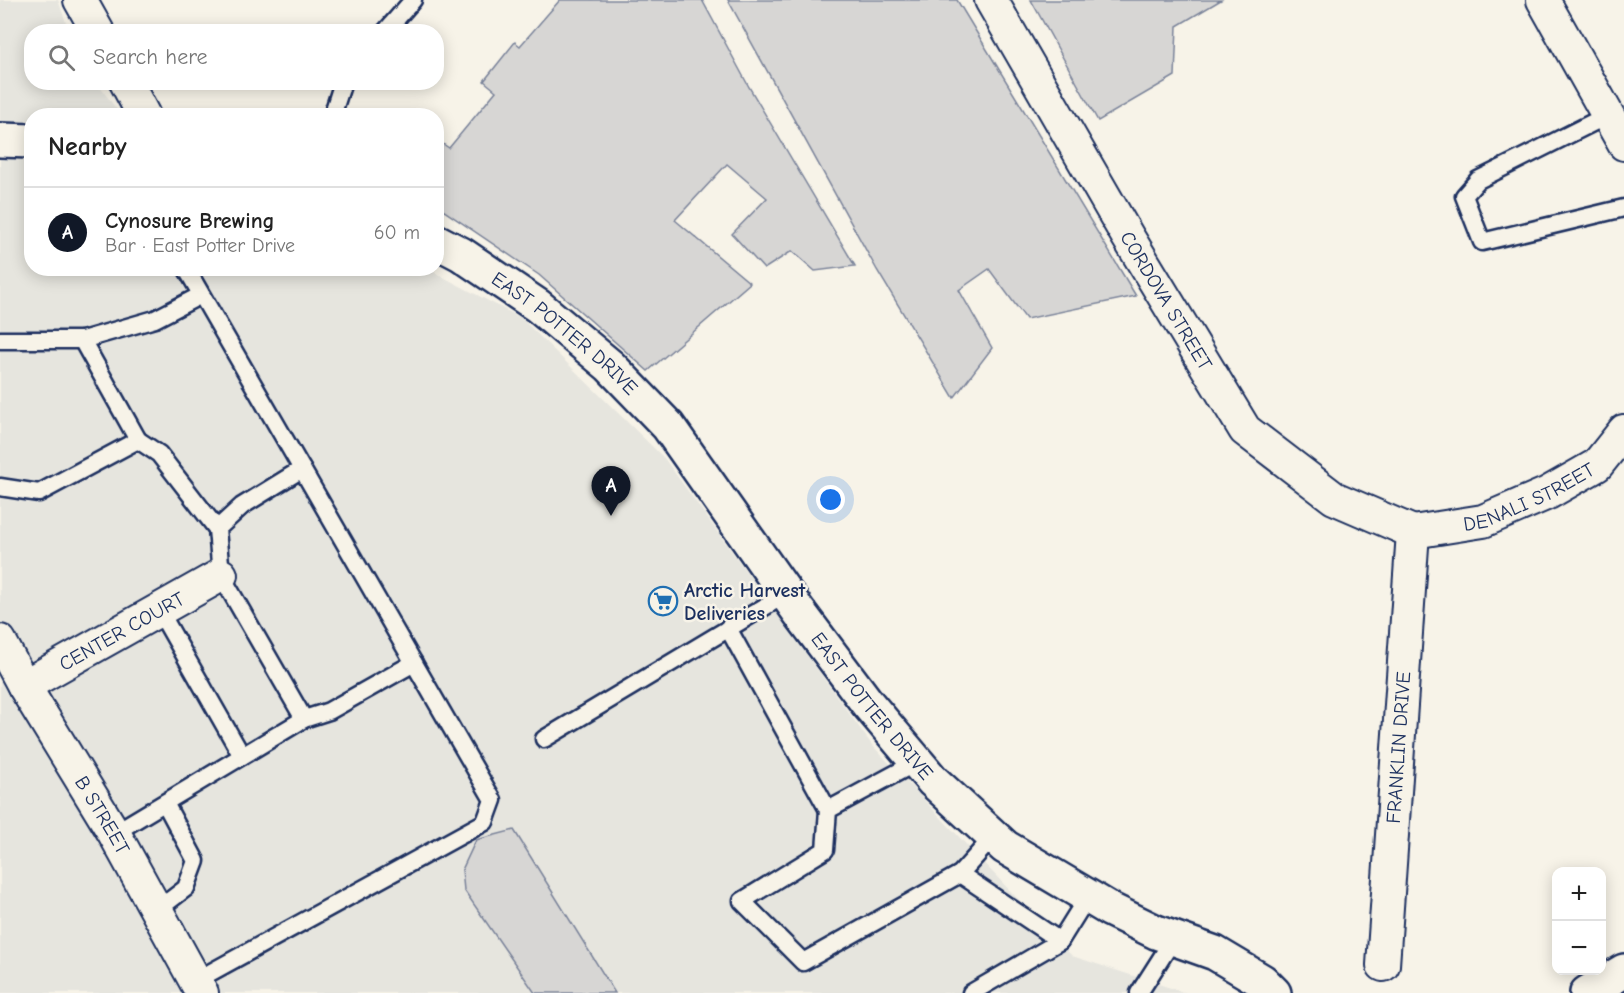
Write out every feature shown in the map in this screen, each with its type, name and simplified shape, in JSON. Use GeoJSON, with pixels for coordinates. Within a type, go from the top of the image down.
{"type":"FeatureCollection","features":[{"type":"Feature","properties":{"kind":"street","name":"CORDOVA STREET"},"geometry":{"type":"LineString","coordinates":[[991,0],[1128,237],[1245,430],[1334,498],[1413,532]]}},
{"type":"Feature","properties":{"kind":"street"},"geometry":{"type":"LineString","coordinates":[[1543,0],[1624,144]]}},
{"type":"Feature","properties":{"kind":"street"},"geometry":{"type":"LineString","coordinates":[[85,2],[95,24]]}},
{"type":"Feature","properties":{"kind":"street"},"geometry":{"type":"LineString","coordinates":[[130,90],[140,108]]}},
{"type":"Feature","properties":{"kind":"street"},"geometry":{"type":"LineString","coordinates":[[0,140],[24,141]]}},
{"type":"Feature","properties":{"kind":"street","name":"EAST POTTER DRIVE"},"geometry":{"type":"LineString","coordinates":[[444,245],[461,254],[538,306],[610,366],[668,426],[786,594],[868,704],[933,781],[1005,847],[1129,919],[1215,953],[1262,981],[1274,993]]}},
{"type":"Feature","properties":{"kind":"street","name":"DENALI STREET"},"geometry":{"type":"LineString","coordinates":[[1413,532],[1483,521],[1548,493],[1597,465],[1624,431]]}},
{"type":"Feature","properties":{"kind":"street","name":"FRANKLIN DRIVE"},"geometry":{"type":"LineString","coordinates":[[1383,965],[1413,532]]}},
{"type":"Feature","properties":{"kind":"street","name":"CENTER COURT"},"geometry":{"type":"LineString","coordinates":[[24,686],[221,576]]}},
{"type":"Feature","properties":{"kind":"street","name":"B STREET"},"geometry":{"type":"LineString","coordinates":[[0,641],[24,686],[114,833],[198,987]]}},
{"type":"Feature","properties":{"kind":"lane"},"geometry":{"type":"LineString","coordinates":[[392,24],[412,0]]}},
{"type":"Feature","properties":{"kind":"lane"},"geometry":{"type":"LineString","coordinates":[[335,108],[340,90]]}},
{"type":"Feature","properties":{"kind":"lane"},"geometry":{"type":"LineString","coordinates":[[1608,115],[1478,180],[1464,196],[1482,242],[1624,208]]}},
{"type":"Feature","properties":{"kind":"lane"},"geometry":{"type":"LineString","coordinates":[[191,276],[493,800],[485,822],[198,987]]}},
{"type":"Feature","properties":{"kind":"lane"},"geometry":{"type":"LineString","coordinates":[[0,340],[82,340],[155,319],[201,294]]}},
{"type":"Feature","properties":{"kind":"lane"},"geometry":{"type":"LineString","coordinates":[[82,340],[138,440],[159,454],[217,529],[221,576],[304,719]]}},
{"type":"Feature","properties":{"kind":"lane"},"geometry":{"type":"LineString","coordinates":[[0,487],[39,493],[138,440]]}},
{"type":"Feature","properties":{"kind":"lane"},"geometry":{"type":"LineString","coordinates":[[217,529],[242,506],[302,469]]}},
{"type":"Feature","properties":{"kind":"lane"},"geometry":{"type":"LineString","coordinates":[[544,738],[786,594]]}},
{"type":"Feature","properties":{"kind":"lane"},"geometry":{"type":"LineString","coordinates":[[159,610],[243,756]]}},
{"type":"Feature","properties":{"kind":"lane"},"geometry":{"type":"LineString","coordinates":[[728,628],[828,810],[825,850],[742,901],[803,962],[960,874],[994,836]]}},
{"type":"Feature","properties":{"kind":"lane"},"geometry":{"type":"LineString","coordinates":[[114,833],[304,719],[329,711],[414,663]]}},
{"type":"Feature","properties":{"kind":"lane"},"geometry":{"type":"LineString","coordinates":[[828,810],[917,762]]}},
{"type":"Feature","properties":{"kind":"lane"},"geometry":{"type":"LineString","coordinates":[[156,911],[186,888],[196,861],[165,803]]}},
{"type":"Feature","properties":{"kind":"lane"},"geometry":{"type":"LineString","coordinates":[[960,874],[1060,941]]}},
{"type":"Feature","properties":{"kind":"lane"},"geometry":{"type":"LineString","coordinates":[[971,993],[1060,941],[1088,896]]}},
{"type":"Feature","properties":{"kind":"lane"},"geometry":{"type":"LineString","coordinates":[[1139,993],[1174,938]]}},
{"type":"Feature","properties":{"kind":"shaded area"},"geometry":{"type":"Polygon","coordinates":[[[0,0],[58,0],[67,24],[24,24],[24,90],[102,90],[116,108],[24,108],[24,276],[441,276],[521,318],[664,458],[872,745],[1072,956],[1186,993],[0,993],[0,0]]]}},
{"type":"Feature","properties":{"kind":"shaded area"},"geometry":{"type":"Polygon","coordinates":[[[560,0],[702,0],[749,87],[855,266],[815,271],[792,251],[764,269],[732,234],[767,198],[727,164],[675,220],[750,283],[648,371],[539,275],[444,211],[444,145],[449,148],[496,91],[484,81],[515,42],[520,46],[560,0]]]}},
{"type":"Feature","properties":{"kind":"shaded area"},"geometry":{"type":"Polygon","coordinates":[[[728,0],[957,0],[1136,296],[1026,319],[989,269],[959,290],[992,348],[954,398],[877,270],[728,0]]]}},
{"type":"Feature","properties":{"kind":"shaded area"},"geometry":{"type":"Polygon","coordinates":[[[1031,0],[1221,0],[1177,26],[1175,76],[1098,121],[1031,0]]]}},
{"type":"Feature","properties":{"kind":"shaded area"},"geometry":{"type":"Polygon","coordinates":[[[514,830],[615,993],[535,993],[464,890],[462,870],[476,840],[514,830]]]}},
{"type":"Feature","properties":{"kind":"place","name":"Cynosure Brewing"},"geometry":{"type":"Point","coordinates":[611,516]}},
{"type":"Feature","properties":{"kind":"place","name":"Arctic Harvest Deliveries"},"geometry":{"type":"Point","coordinates":[663,601]}}]}
